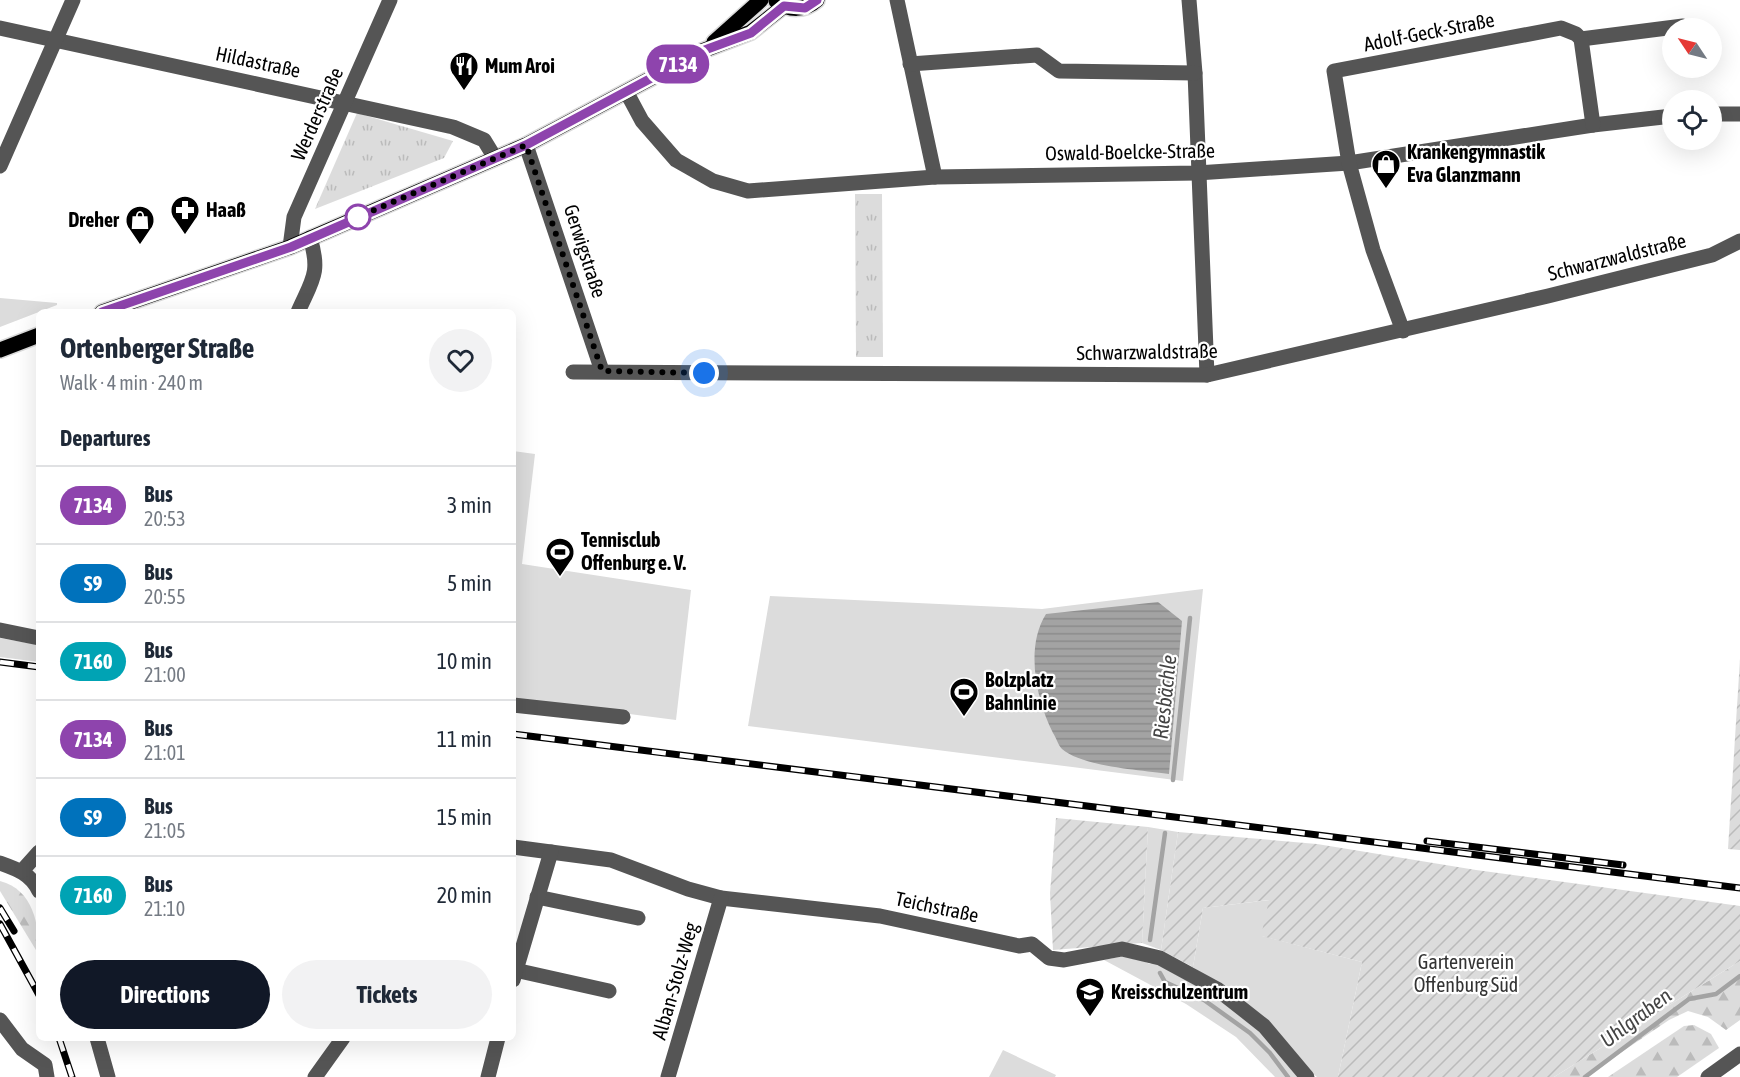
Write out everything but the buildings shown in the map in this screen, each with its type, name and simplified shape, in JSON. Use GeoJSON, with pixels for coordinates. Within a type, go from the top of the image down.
{"type":"FeatureCollection","features":[{"type":"Feature","properties":{"kind":"main road"},"geometry":{"type":"LineString","coordinates":[[702,51],[743,18],[761,0]]}},
{"type":"Feature","properties":{"kind":"main road"},"geometry":{"type":"LineString","coordinates":[[111,309],[291,247],[526,145],[702,51],[751,33],[780,3],[805,8],[817,0]]}},
{"type":"Feature","properties":{"kind":"main road"},"geometry":{"type":"LineString","coordinates":[[0,350],[36,336]]}},
{"type":"Feature","properties":{"kind":"street"},"geometry":{"type":"LineString","coordinates":[[0,166],[73,0]]}},
{"type":"Feature","properties":{"kind":"street","name":"Werderstraße"},"geometry":{"type":"LineString","coordinates":[[291,247],[294,217],[347,102],[390,0]]}},
{"type":"Feature","properties":{"kind":"street"},"geometry":{"type":"LineString","coordinates":[[897,0],[935,177]]}},
{"type":"Feature","properties":{"kind":"street"},"geometry":{"type":"LineString","coordinates":[[1190,0],[1207,375]]}},
{"type":"Feature","properties":{"kind":"street","name":"Hildastraße"},"geometry":{"type":"LineString","coordinates":[[0,28],[347,102],[469,132],[484,140],[495,158]]}},
{"type":"Feature","properties":{"kind":"street","name":"Adolf-Geck-Straße"},"geometry":{"type":"LineString","coordinates":[[1349,163],[1335,71],[1561,28],[1581,39],[1662,29]]}},
{"type":"Feature","properties":{"kind":"street"},"geometry":{"type":"LineString","coordinates":[[1581,39],[1593,125]]}},
{"type":"Feature","properties":{"kind":"street"},"geometry":{"type":"LineString","coordinates":[[910,64],[1036,55],[1059,71],[1195,73]]}},
{"type":"Feature","properties":{"kind":"street","name":"Oswald-Boelcke-Straße"},"geometry":{"type":"LineString","coordinates":[[627,93],[642,121],[676,160],[695,173],[731,188],[767,191],[935,177],[1197,173],[1349,163],[1593,125],[1662,117]]}},
{"type":"Feature","properties":{"kind":"street"},"geometry":{"type":"LineString","coordinates":[[1722,114],[1740,114]]}},
{"type":"Feature","properties":{"kind":"street","name":"Gerwigstraße"},"geometry":{"type":"LineString","coordinates":[[526,145],[602,371]]}},
{"type":"Feature","properties":{"kind":"street"},"geometry":{"type":"LineString","coordinates":[[1349,163],[1373,250],[1403,330]]}},
{"type":"Feature","properties":{"kind":"street"},"geometry":{"type":"LineString","coordinates":[[299,309],[317,270],[310,238]]}},
{"type":"Feature","properties":{"kind":"street","name":"Schwarzwaldstraße"},"geometry":{"type":"LineString","coordinates":[[573,372],[1207,375],[1712,255],[1740,241]]}},
{"type":"Feature","properties":{"kind":"street"},"geometry":{"type":"LineString","coordinates":[[0,630],[36,637]]}},
{"type":"Feature","properties":{"kind":"street"},"geometry":{"type":"LineString","coordinates":[[516,705],[623,717]]}},
{"type":"Feature","properties":{"kind":"street","name":"Teichstraße"},"geometry":{"type":"LineString","coordinates":[[516,847],[611,860],[688,889],[721,898],[880,916],[1019,946],[1032,944],[1049,958],[1056,959],[1122,949],[1160,958],[1217,989],[1264,1026],[1306,1077]]}},
{"type":"Feature","properties":{"kind":"street"},"geometry":{"type":"LineString","coordinates":[[516,968],[551,852]]}},
{"type":"Feature","properties":{"kind":"street"},"geometry":{"type":"LineString","coordinates":[[22,871],[36,855]]}},
{"type":"Feature","properties":{"kind":"street"},"geometry":{"type":"LineString","coordinates":[[0,863],[22,871],[36,885]]}},
{"type":"Feature","properties":{"kind":"street"},"geometry":{"type":"LineString","coordinates":[[537,897],[638,918]]}},
{"type":"Feature","properties":{"kind":"street","name":"Alban-Stolz-Weg"},"geometry":{"type":"LineString","coordinates":[[668,1077],[721,898]]}},
{"type":"Feature","properties":{"kind":"street"},"geometry":{"type":"LineString","coordinates":[[516,975],[609,991]]}},
{"type":"Feature","properties":{"kind":"street"},"geometry":{"type":"LineString","coordinates":[[0,1020],[22,1049],[45,1065],[47,1077]]}},
{"type":"Feature","properties":{"kind":"street"},"geometry":{"type":"LineString","coordinates":[[98,1041],[108,1077]]}},
{"type":"Feature","properties":{"kind":"street"},"geometry":{"type":"LineString","coordinates":[[315,1077],[341,1041]]}},
{"type":"Feature","properties":{"kind":"street"},"geometry":{"type":"LineString","coordinates":[[488,1077],[497,1041]]}},
{"type":"Feature","properties":{"kind":"street"},"geometry":{"type":"LineString","coordinates":[[1708,1077],[1740,1054]]}},
{"type":"Feature","properties":{"kind":"green space"},"geometry":{"type":"Polygon","coordinates":[[[357,113],[453,141],[444,158],[315,209],[357,113]]]}},
{"type":"Feature","properties":{"kind":"green space"},"geometry":{"type":"Polygon","coordinates":[[[855,194],[882,194],[883,357],[856,357],[855,194]]]}},
{"type":"Feature","properties":{"kind":"green space"},"geometry":{"type":"Polygon","coordinates":[[[0,298],[57,303],[47,309],[36,309],[36,313],[0,327],[0,298]]]}},
{"type":"Feature","properties":{"kind":"green space","name":"Tennisclub Offenburg e. V."},"geometry":{"type":"Polygon","coordinates":[[[516,451],[535,454],[522,564],[691,590],[676,720],[516,699],[516,451]]]}},
{"type":"Feature","properties":{"kind":"green space"},"geometry":{"type":"Polygon","coordinates":[[[1203,589],[1183,781],[748,726],[770,596],[1042,609],[1203,589]]]}},
{"type":"Feature","properties":{"kind":"green space"},"geometry":{"type":"Polygon","coordinates":[[[0,638],[36,644],[36,662],[0,657],[0,638]]]}},
{"type":"Feature","properties":{"kind":"green space"},"geometry":{"type":"Polygon","coordinates":[[[1740,659],[1740,850],[1728,849],[1740,659]]]}},
{"type":"Feature","properties":{"kind":"green space"},"geometry":{"type":"Polygon","coordinates":[[[1056,818],[1148,827],[1142,943],[1053,950],[1050,893],[1056,818]]]}},
{"type":"Feature","properties":{"kind":"green space"},"geometry":{"type":"Polygon","coordinates":[[[1148,827],[1178,832],[1161,950],[1142,943],[1148,827]]]}},
{"type":"Feature","properties":{"kind":"green space","name":"Gartenverein Offenburg Süd"},"geometry":{"type":"Polygon","coordinates":[[[1178,832],[1317,844],[1476,870],[1740,906],[1740,961],[1554,1077],[1338,1077],[1362,962],[1261,936],[1269,900],[1203,908],[1193,967],[1161,950],[1178,832]]]}},
{"type":"Feature","properties":{"kind":"green space"},"geometry":{"type":"Polygon","coordinates":[[[0,881],[20,892],[27,900],[36,921],[36,950],[0,891],[0,881]]]}},
{"type":"Feature","properties":{"kind":"green space"},"geometry":{"type":"Polygon","coordinates":[[[1270,900],[1262,936],[1362,962],[1338,1077],[1317,1077],[1301,1064],[1248,1006],[1193,967],[1203,908],[1270,900]]]}},
{"type":"Feature","properties":{"kind":"green space"},"geometry":{"type":"Polygon","coordinates":[[[1129,955],[1150,964],[1153,962],[1224,1001],[1266,1036],[1299,1077],[1275,1077],[1236,1037],[1186,1004],[1104,960],[1129,955]]]}},
{"type":"Feature","properties":{"kind":"green space"},"geometry":{"type":"Polygon","coordinates":[[[1740,961],[1740,1020],[1726,1030],[1708,1017],[1688,1011],[1669,1020],[1585,1077],[1554,1077],[1740,961]]]}},
{"type":"Feature","properties":{"kind":"green space"},"geometry":{"type":"Polygon","coordinates":[[[1694,1025],[1711,1034],[1719,1048],[1677,1077],[1608,1077],[1684,1026],[1694,1025]]]}},
{"type":"Feature","properties":{"kind":"green space"},"geometry":{"type":"Polygon","coordinates":[[[1003,1050],[1056,1075],[1055,1077],[989,1077],[1003,1050]]]}},
{"type":"Feature","properties":{"kind":"water"},"geometry":{"type":"Polygon","coordinates":[[[1158,602],[1182,621],[1169,774],[1098,764],[1062,749],[1047,720],[1035,674],[1036,642],[1046,614],[1158,602]]]}},
{"type":"Feature","properties":{"kind":"waterway","name":"Riesbächle"},"geometry":{"type":"LineString","coordinates":[[1173,780],[1190,618]]}},
{"type":"Feature","properties":{"kind":"waterway","name":"Riesbächle"},"geometry":{"type":"LineString","coordinates":[[1150,940],[1165,833]]}},
{"type":"Feature","properties":{"kind":"waterway","name":"Riesbächle"},"geometry":{"type":"LineString","coordinates":[[1160,973],[1165,982],[1204,1000],[1250,1033],[1270,1053],[1288,1077]]}},
{"type":"Feature","properties":{"kind":"waterway","name":"Uhlgraben"},"geometry":{"type":"LineString","coordinates":[[1585,1077],[1689,999],[1716,994],[1740,976]]}},
{"type":"Feature","properties":{"kind":"railway"},"geometry":{"type":"LineString","coordinates":[[0,662],[36,667]]}},
{"type":"Feature","properties":{"kind":"railway"},"geometry":{"type":"LineString","coordinates":[[516,734],[1740,888]]}},
{"type":"Feature","properties":{"kind":"railway"},"geometry":{"type":"LineString","coordinates":[[1427,841],[1623,865]]}},
{"type":"Feature","properties":{"kind":"railway"},"geometry":{"type":"LineString","coordinates":[[0,908],[14,931]]}},
{"type":"Feature","properties":{"kind":"railway"},"geometry":{"type":"LineString","coordinates":[[0,924],[36,990]]}},
{"type":"Feature","properties":{"kind":"railway"},"geometry":{"type":"LineString","coordinates":[[60,1041],[72,1077]]}},
{"type":"Feature","properties":{"kind":"bus line","name":"7134"},"geometry":{"type":"LineString","coordinates":[[110,309],[216,270],[291,247],[526,145],[702,51],[751,33],[784,6],[805,8],[817,0]]}},
{"type":"Feature","properties":{"kind":"place","name":"Mum Aroi"},"geometry":{"type":"Point","coordinates":[464,92]}},
{"type":"Feature","properties":{"kind":"place","name":"Krankengymnastik Eva Glanzmann"},"geometry":{"type":"Point","coordinates":[1386,190]}},
{"type":"Feature","properties":{"kind":"place","name":"Haaß"},"geometry":{"type":"Point","coordinates":[185,236]}},
{"type":"Feature","properties":{"kind":"place","name":"Dreher"},"geometry":{"type":"Point","coordinates":[140,246]}},
{"type":"Feature","properties":{"kind":"place","name":"Tennisclub Offenburg e. V."},"geometry":{"type":"Point","coordinates":[560,578]}},
{"type":"Feature","properties":{"kind":"place","name":"Bolzplatz Bahnlinie"},"geometry":{"type":"Point","coordinates":[964,718]}},
{"type":"Feature","properties":{"kind":"place","name":"Kreisschulzentrum"},"geometry":{"type":"Point","coordinates":[1090,1018]}},
{"type":"Feature","properties":{"kind":"route"},"geometry":{"type":"LineString","coordinates":[[358,217],[351,220],[526,145],[602,371],[704,373]]}}]}
